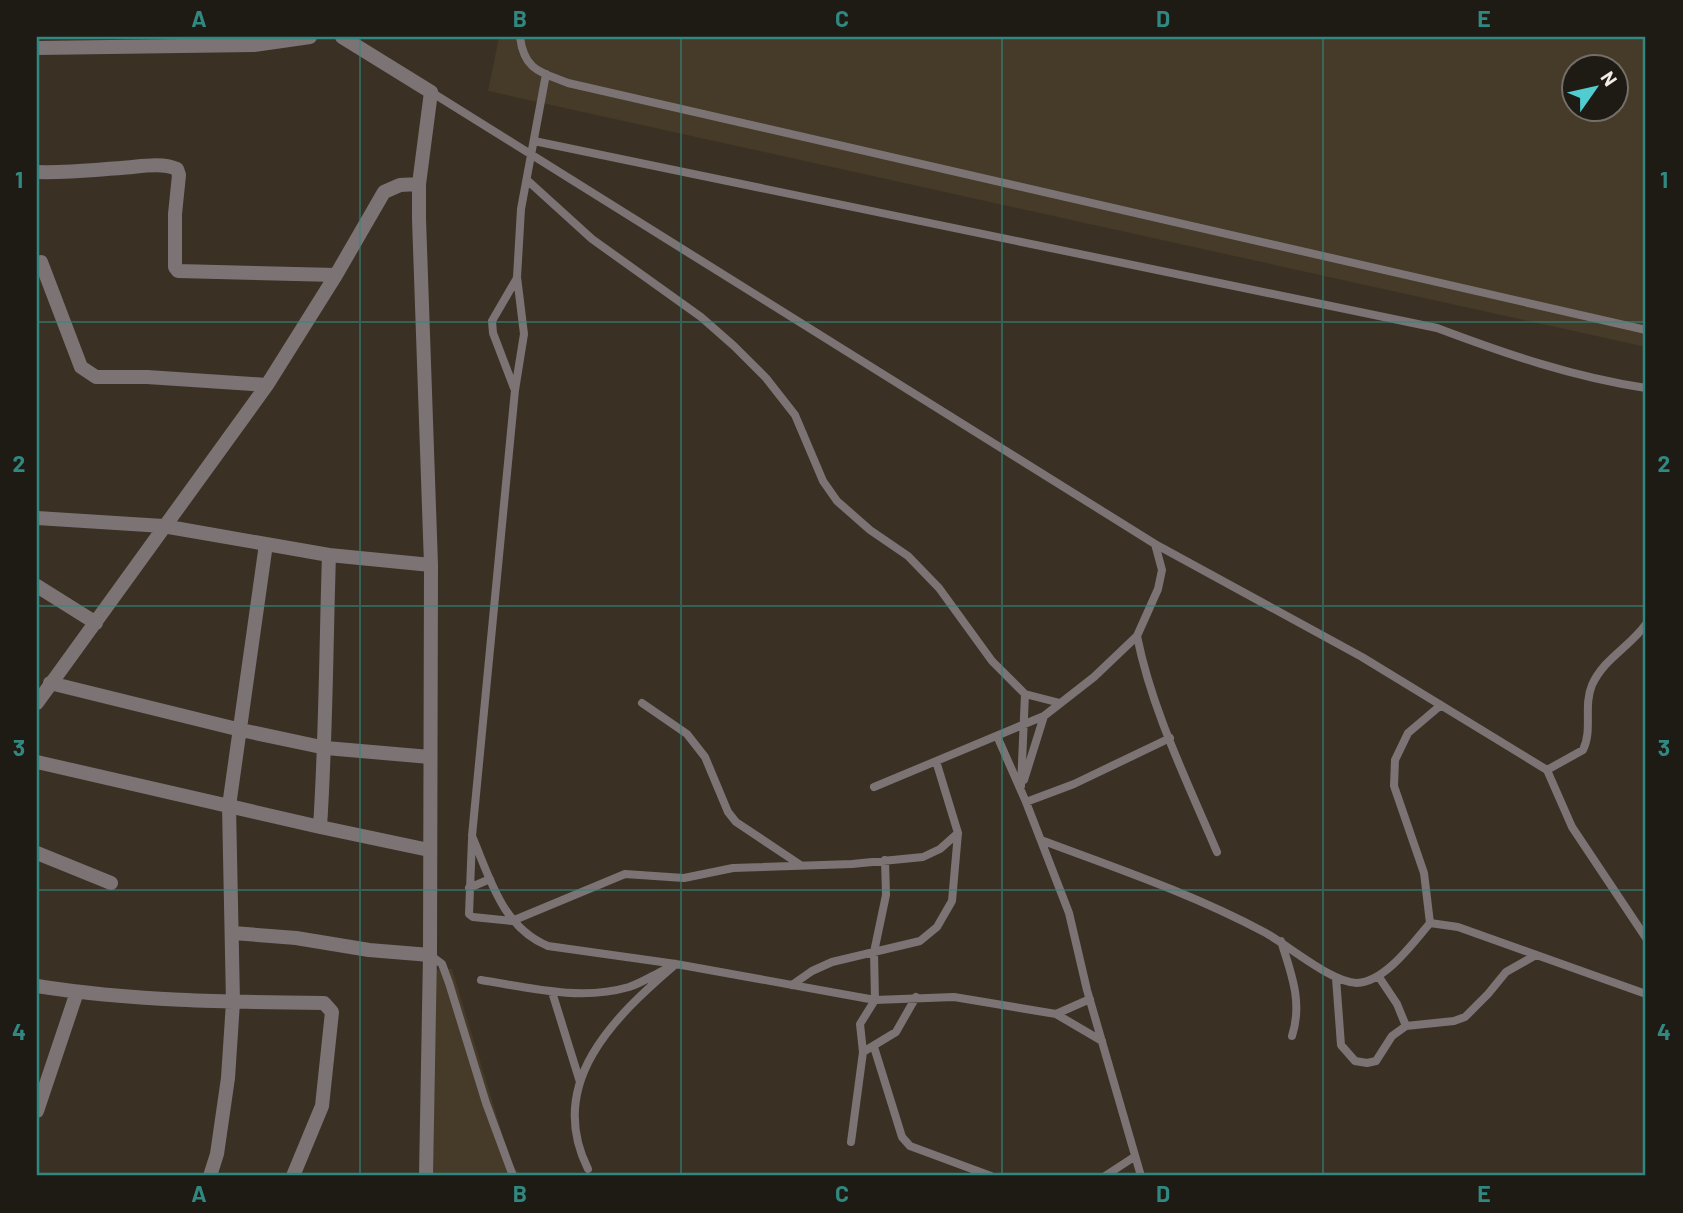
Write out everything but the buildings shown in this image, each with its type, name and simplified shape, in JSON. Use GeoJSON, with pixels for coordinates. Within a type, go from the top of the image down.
{"type":"FeatureCollection","features":[{"type":"Feature","properties":{"kind":"street"},"geometry":{"type":"LineString","coordinates":[[37,48],[254,45],[310,37]]}},
{"type":"Feature","properties":{"kind":"street"},"geometry":{"type":"LineString","coordinates":[[342,37],[431,92],[419,184],[431,565],[430,955],[426,1176]]}},
{"type":"Feature","properties":{"kind":"street"},"geometry":{"type":"LineString","coordinates":[[37,172],[153,166],[177,169],[179,176],[175,214],[175,267],[178,271],[336,275]]}},
{"type":"Feature","properties":{"kind":"street"},"geometry":{"type":"LineString","coordinates":[[37,703],[267,385],[384,192],[400,184],[419,184]]}},
{"type":"Feature","properties":{"kind":"street"},"geometry":{"type":"LineString","coordinates":[[41,262],[81,367],[88,374],[96,377],[148,377],[267,385]]}},
{"type":"Feature","properties":{"kind":"street"},"geometry":{"type":"LineString","coordinates":[[37,518],[163,526],[329,555],[431,565]]}},
{"type":"Feature","properties":{"kind":"street"},"geometry":{"type":"LineString","coordinates":[[210,1176],[217,1154],[228,1078],[233,1002],[229,806],[266,544]]}},
{"type":"Feature","properties":{"kind":"street"},"geometry":{"type":"LineString","coordinates":[[320,827],[326,748],[329,555]]}},
{"type":"Feature","properties":{"kind":"street"},"geometry":{"type":"LineString","coordinates":[[37,586],[96,623]]}},
{"type":"Feature","properties":{"kind":"street"},"geometry":{"type":"LineString","coordinates":[[50,683],[326,748],[430,757]]}},
{"type":"Feature","properties":{"kind":"street"},"geometry":{"type":"LineString","coordinates":[[37,762],[429,850]]}},
{"type":"Feature","properties":{"kind":"street"},"geometry":{"type":"LineString","coordinates":[[37,853],[111,883]]}},
{"type":"Feature","properties":{"kind":"street"},"geometry":{"type":"LineString","coordinates":[[233,933],[430,955]]}},
{"type":"Feature","properties":{"kind":"street"},"geometry":{"type":"LineString","coordinates":[[37,986],[77,992],[233,1002],[324,1003],[331,1012],[322,1106],[293,1176]]}},
{"type":"Feature","properties":{"kind":"street"},"geometry":{"type":"LineString","coordinates":[[37,1111],[77,992]]}},
{"type":"Feature","properties":{"kind":"lane"},"geometry":{"type":"LineString","coordinates":[[520,37],[522,53],[533,69],[568,83],[1646,330]]}},
{"type":"Feature","properties":{"kind":"lane"},"geometry":{"type":"LineString","coordinates":[[546,74],[521,209],[517,277],[524,334],[515,390],[472,836],[469,914],[473,917],[512,921],[625,874],[684,878],[733,868],[852,864],[923,857],[940,849],[958,833]]}},
{"type":"Feature","properties":{"kind":"lane"},"geometry":{"type":"LineString","coordinates":[[431,92],[1155,544],[1352,651],[1547,770],[1572,827],[1646,939]]}},
{"type":"Feature","properties":{"kind":"lane"},"geometry":{"type":"LineString","coordinates":[[534,141],[1437,328],[1522,360],[1601,381],[1646,388]]}},
{"type":"Feature","properties":{"kind":"lane"},"geometry":{"type":"LineString","coordinates":[[527,180],[592,239],[701,317],[734,346],[766,378],[795,415],[823,481],[837,501],[862,524],[908,556],[939,588],[992,661],[1025,694],[1060,703]]}},
{"type":"Feature","properties":{"kind":"lane"},"geometry":{"type":"LineString","coordinates":[[515,390],[493,332],[492,321],[517,277]]}},
{"type":"Feature","properties":{"kind":"lane"},"geometry":{"type":"LineString","coordinates":[[874,787],[1044,716],[1094,677],[1137,636],[1158,589],[1162,570],[1155,544]]}},
{"type":"Feature","properties":{"kind":"lane"},"geometry":{"type":"LineString","coordinates":[[1547,770],[1583,750],[1587,734],[1586,701],[1592,684],[1602,667],[1646,624]]}},
{"type":"Feature","properties":{"kind":"lane"},"geometry":{"type":"LineString","coordinates":[[1137,636],[1142,659],[1170,738],[1217,852]]}},
{"type":"Feature","properties":{"kind":"lane"},"geometry":{"type":"LineString","coordinates":[[1021,789],[1025,694]]}},
{"type":"Feature","properties":{"kind":"lane"},"geometry":{"type":"LineString","coordinates":[[642,703],[687,734],[705,757],[728,812],[736,822],[800,864]]}},
{"type":"Feature","properties":{"kind":"lane"},"geometry":{"type":"LineString","coordinates":[[1430,923],[1423,873],[1394,786],[1395,760],[1408,733],[1441,705]]}},
{"type":"Feature","properties":{"kind":"lane"},"geometry":{"type":"LineString","coordinates":[[1021,789],[1044,716]]}},
{"type":"Feature","properties":{"kind":"lane"},"geometry":{"type":"LineString","coordinates":[[997,736],[1021,789],[1069,913],[1101,1041],[1133,1157],[1141,1176]]}},
{"type":"Feature","properties":{"kind":"lane"},"geometry":{"type":"LineString","coordinates":[[1026,802],[1073,784],[1170,738]]}},
{"type":"Feature","properties":{"kind":"lane"},"geometry":{"type":"LineString","coordinates":[[793,985],[812,971],[832,962],[920,941],[937,927],[953,901],[958,833],[936,761]]}},
{"type":"Feature","properties":{"kind":"lane"},"geometry":{"type":"LineString","coordinates":[[472,836],[512,921],[533,940],[548,946],[676,964],[875,1000],[954,997],[1056,1014],[1101,1041]]}},
{"type":"Feature","properties":{"kind":"lane"},"geometry":{"type":"LineString","coordinates":[[1041,840],[1191,897],[1281,941],[1336,978],[1360,983],[1379,977],[1430,923]]}},
{"type":"Feature","properties":{"kind":"lane"},"geometry":{"type":"LineString","coordinates":[[851,1142],[863,1052],[860,1024],[875,1000],[874,952],[886,895],[886,860]]}},
{"type":"Feature","properties":{"kind":"lane"},"geometry":{"type":"LineString","coordinates":[[469,888],[490,878]]}},
{"type":"Feature","properties":{"kind":"lane"},"geometry":{"type":"LineString","coordinates":[[1430,923],[1458,927],[1646,994]]}},
{"type":"Feature","properties":{"kind":"lane"},"geometry":{"type":"LineString","coordinates":[[1281,941],[1296,990],[1297,1008],[1292,1036]]}},
{"type":"Feature","properties":{"kind":"lane"},"geometry":{"type":"LineString","coordinates":[[430,955],[442,964],[486,1103],[513,1176]]}},
{"type":"Feature","properties":{"kind":"lane"},"geometry":{"type":"LineString","coordinates":[[1336,978],[1341,1045],[1355,1060],[1367,1063],[1376,1061],[1392,1036],[1406,1026],[1454,1021],[1465,1017],[1489,995],[1506,972],[1536,955]]}},
{"type":"Feature","properties":{"kind":"lane"},"geometry":{"type":"LineString","coordinates":[[481,980],[552,992],[592,993],[627,987],[676,964]]}},
{"type":"Feature","properties":{"kind":"lane"},"geometry":{"type":"LineString","coordinates":[[588,1169],[578,1150],[574,1130],[580,1082],[597,1046],[621,1016],[676,964]]}},
{"type":"Feature","properties":{"kind":"lane"},"geometry":{"type":"LineString","coordinates":[[1379,977],[1397,1004],[1406,1026]]}},
{"type":"Feature","properties":{"kind":"lane"},"geometry":{"type":"LineString","coordinates":[[552,992],[580,1082]]}},
{"type":"Feature","properties":{"kind":"lane"},"geometry":{"type":"LineString","coordinates":[[863,1052],[896,1032],[916,997]]}},
{"type":"Feature","properties":{"kind":"lane"},"geometry":{"type":"LineString","coordinates":[[1056,1014],[1090,999]]}},
{"type":"Feature","properties":{"kind":"lane"},"geometry":{"type":"LineString","coordinates":[[874,1047],[902,1137],[910,1146],[990,1176]]}},
{"type":"Feature","properties":{"kind":"lane"},"geometry":{"type":"LineString","coordinates":[[1105,1176],[1133,1157]]}},
{"type":"Feature","properties":{"kind":"shaded area"},"geometry":{"type":"Polygon","coordinates":[[[499,37],[1646,37],[1646,347],[488,91],[499,37]]]}},
{"type":"Feature","properties":{"kind":"shaded area"},"geometry":{"type":"Polygon","coordinates":[[[452,969],[512,1166],[524,1176],[430,1176],[428,970],[452,969]]]}}]}
